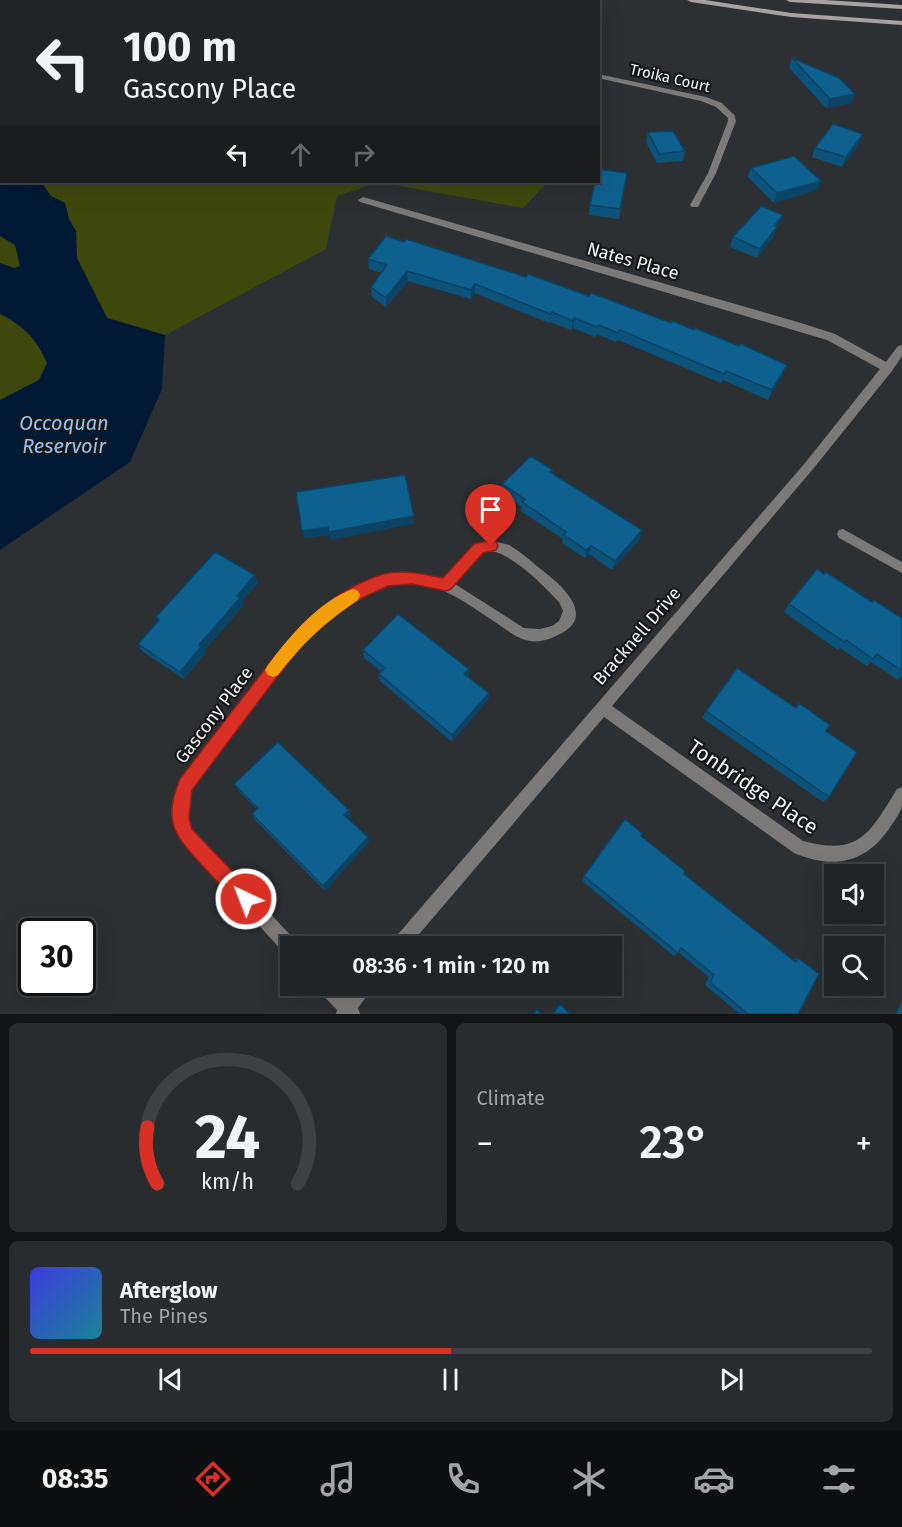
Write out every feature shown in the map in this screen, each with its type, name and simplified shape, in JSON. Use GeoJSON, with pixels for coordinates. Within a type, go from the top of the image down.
{"type":"FeatureCollection","features":[{"type":"Feature","properties":{"kind":"street"},"geometry":{"type":"LineString","coordinates":[[691,0],[791,15],[902,23]]}},
{"type":"Feature","properties":{"kind":"street"},"geometry":{"type":"LineString","coordinates":[[790,0],[902,7]]}},
{"type":"Feature","properties":{"kind":"street","name":"Troika Court"},"geometry":{"type":"LineString","coordinates":[[600,76],[703,99],[719,105],[731,116],[732,121],[712,173],[695,205]]}},
{"type":"Feature","properties":{"kind":"street","name":"Nates Place"},"geometry":{"type":"LineString","coordinates":[[363,200],[797,326],[839,341],[888,368]]}},
{"type":"Feature","properties":{"kind":"street","name":"Bracknell Drive"},"geometry":{"type":"LineString","coordinates":[[407,936],[809,466],[902,349]]}},
{"type":"Feature","properties":{"kind":"street"},"geometry":{"type":"LineString","coordinates":[[843,534],[902,568]]}},
{"type":"Feature","properties":{"kind":"street","name":"Gascony Place"},"geometry":{"type":"LineString","coordinates":[[280,936],[185,834],[180,818],[181,798],[185,785],[296,641],[319,619],[351,596],[386,580],[412,578],[446,585],[467,595],[521,634],[536,637],[549,635],[561,627],[569,613],[567,602],[559,592],[506,549],[491,546],[479,549],[446,585]]}},
{"type":"Feature","properties":{"kind":"street","name":"Tonbridge Place"},"geometry":{"type":"LineString","coordinates":[[602,707],[799,848],[819,855],[843,855],[864,847],[879,832],[902,794]]}},
{"type":"Feature","properties":{"kind":"street"},"geometry":{"type":"LineString","coordinates":[[334,996],[347,1012],[359,996]]}},
{"type":"Feature","properties":{"kind":"green space"},"geometry":{"type":"Polygon","coordinates":[[[42,183],[375,183],[337,196],[326,249],[165,335],[107,318],[77,258],[76,231],[69,219],[65,203],[51,196],[42,183]]]}},
{"type":"Feature","properties":{"kind":"green space"},"geometry":{"type":"Polygon","coordinates":[[[384,183],[547,183],[523,208],[384,183]]]}},
{"type":"Feature","properties":{"kind":"green space"},"geometry":{"type":"Polygon","coordinates":[[[0,236],[15,245],[21,266],[14,268],[0,263],[0,236]]]}},
{"type":"Feature","properties":{"kind":"green space"},"geometry":{"type":"Polygon","coordinates":[[[0,314],[16,323],[28,334],[39,347],[47,363],[39,380],[0,400],[0,314]]]}},
{"type":"Feature","properties":{"kind":"water","name":"Occoquan Reservoir"},"geometry":{"type":"Polygon","coordinates":[[[0,183],[42,183],[51,196],[65,203],[69,219],[76,231],[77,258],[107,318],[165,335],[162,389],[130,462],[0,550],[0,400],[39,380],[47,363],[39,347],[28,334],[16,323],[0,314],[0,263],[14,268],[20,266],[15,245],[0,236],[0,183]]]}},
{"type":"Feature","properties":{"kind":"building"},"geometry":{"type":"Polygon","coordinates":[[[792,58],[839,78],[855,94],[830,99],[792,58]]]}},
{"type":"Feature","properties":{"kind":"building"},"geometry":{"type":"Polygon","coordinates":[[[833,124],[863,134],[846,157],[815,148],[833,124]]]}},
{"type":"Feature","properties":{"kind":"building"},"geometry":{"type":"Polygon","coordinates":[[[673,131],[685,151],[659,154],[648,132],[673,131]]]}},
{"type":"Feature","properties":{"kind":"building"},"geometry":{"type":"Polygon","coordinates":[[[794,156],[821,181],[777,193],[751,168],[794,156]]]}},
{"type":"Feature","properties":{"kind":"building"},"geometry":{"type":"Polygon","coordinates":[[[600,169],[627,173],[620,209],[590,205],[595,183],[600,183],[600,169]]]}},
{"type":"Feature","properties":{"kind":"building"},"geometry":{"type":"Polygon","coordinates":[[[761,206],[783,215],[760,249],[733,237],[761,206]]]}},
{"type":"Feature","properties":{"kind":"building"},"geometry":{"type":"Polygon","coordinates":[[[386,236],[404,242],[406,239],[526,277],[528,274],[589,296],[591,293],[671,323],[673,321],[694,330],[695,328],[739,346],[741,344],[787,365],[772,390],[726,371],[724,374],[620,330],[618,333],[574,318],[573,321],[552,312],[550,314],[475,284],[471,290],[407,271],[386,298],[371,287],[387,265],[368,259],[386,236]]]}},
{"type":"Feature","properties":{"kind":"building"},"geometry":{"type":"Polygon","coordinates":[[[531,456],[553,470],[550,472],[642,530],[615,561],[591,546],[586,550],[564,535],[566,532],[522,502],[525,499],[502,484],[531,456]]]}},
{"type":"Feature","properties":{"kind":"building"},"geometry":{"type":"Polygon","coordinates":[[[405,475],[414,516],[329,532],[328,527],[302,531],[296,492],[405,475]]]}},
{"type":"Feature","properties":{"kind":"building"},"geometry":{"type":"Polygon","coordinates":[[[215,552],[255,575],[237,596],[240,598],[199,645],[201,647],[180,672],[138,644],[159,620],[156,617],[215,552]]]}},
{"type":"Feature","properties":{"kind":"building"},"geometry":{"type":"Polygon","coordinates":[[[817,569],[824,574],[826,572],[872,602],[874,600],[902,618],[902,671],[877,654],[873,659],[846,640],[844,642],[789,604],[817,569]]]}},
{"type":"Feature","properties":{"kind":"building"},"geometry":{"type":"Polygon","coordinates":[[[398,614],[469,669],[464,674],[489,693],[452,735],[379,674],[385,668],[363,650],[398,614]]]}},
{"type":"Feature","properties":{"kind":"building"},"geometry":{"type":"Polygon","coordinates":[[[737,668],[796,708],[799,703],[830,725],[826,731],[857,752],[829,797],[706,711],[737,668]]]}},
{"type":"Feature","properties":{"kind":"building"},"geometry":{"type":"Polygon","coordinates":[[[278,742],[349,810],[344,815],[368,837],[323,886],[252,814],[258,808],[234,784],[278,742]]]}},
{"type":"Feature","properties":{"kind":"building"},"geometry":{"type":"Polygon","coordinates":[[[625,819],[642,833],[641,836],[685,871],[684,874],[796,962],[798,958],[819,974],[798,1014],[748,1014],[710,982],[714,975],[681,948],[678,953],[584,876],[625,819]]]}},
{"type":"Feature","properties":{"kind":"building"},"geometry":{"type":"Polygon","coordinates":[[[560,1004],[570,1014],[553,1014],[560,1004]]]}},
{"type":"Feature","properties":{"kind":"slow traffic"},"geometry":{"type":"LineString","coordinates":[[273,670],[296,641],[319,619],[353,595]]}},
{"type":"Feature","properties":{"kind":"route"},"geometry":{"type":"LineString","coordinates":[[246,899],[185,834],[180,818],[181,798],[185,785],[296,641],[319,619],[351,596],[386,580],[412,578],[446,585],[479,549],[491,546]]}}]}
